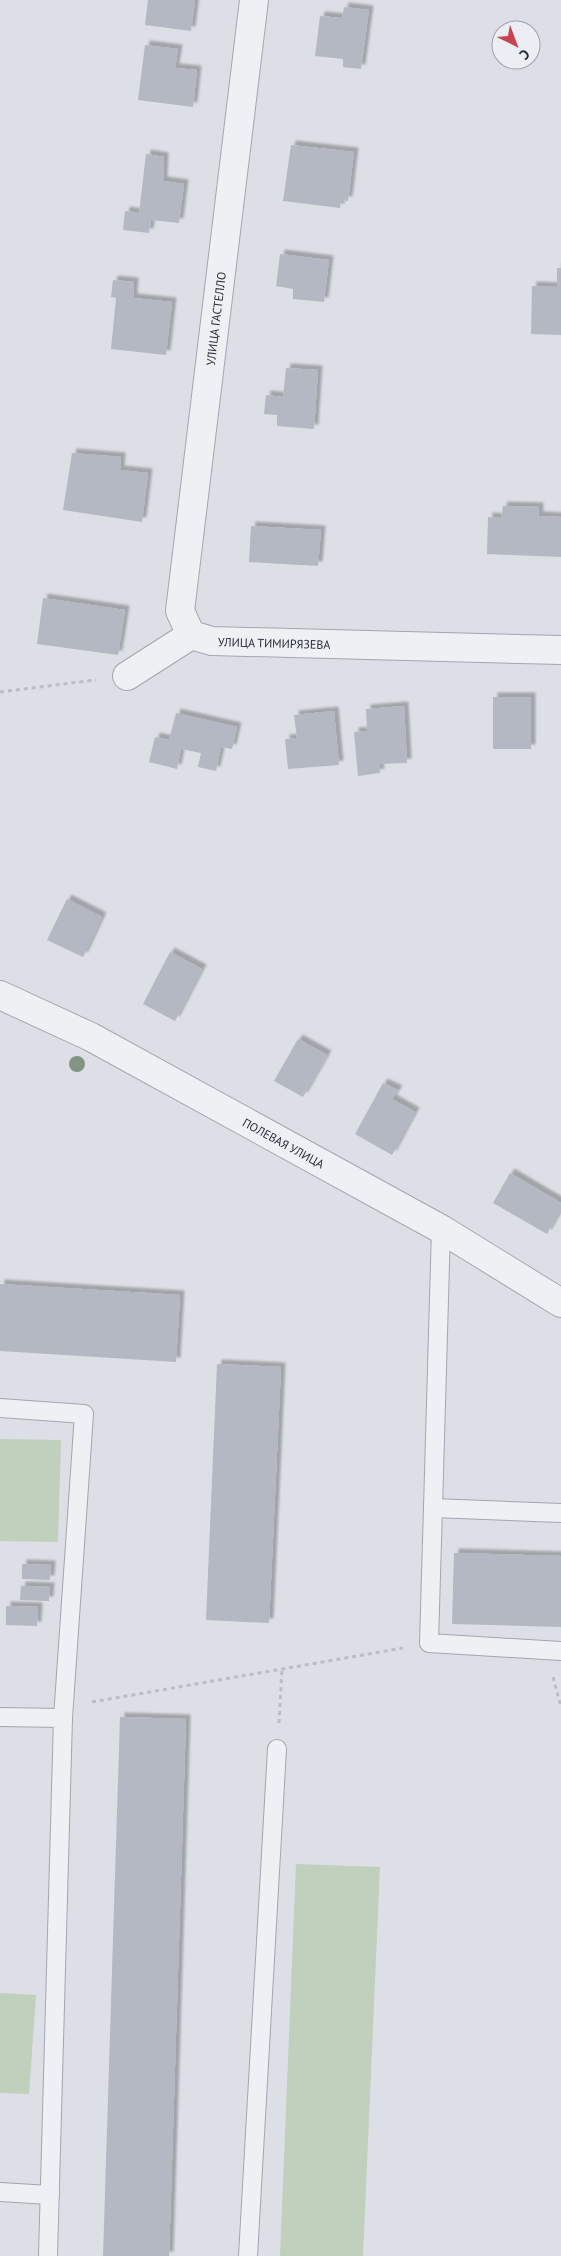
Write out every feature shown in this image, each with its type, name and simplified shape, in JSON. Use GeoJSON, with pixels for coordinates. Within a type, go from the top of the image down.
{"type":"FeatureCollection","features":[{"type":"Feature","properties":{"kind":"street","name":"УЛИЦА ГАСТЕЛЛО"},"geometry":{"type":"LineString","coordinates":[[190,636],[180,611],[254,0]]}},
{"type":"Feature","properties":{"kind":"street","name":"УЛИЦА ТИМИРЯЗЕВА"},"geometry":{"type":"LineString","coordinates":[[190,636],[212,641],[561,650]]}},
{"type":"Feature","properties":{"kind":"street"},"geometry":{"type":"LineString","coordinates":[[126,676],[190,636]]}},
{"type":"Feature","properties":{"kind":"street","name":"ПОЛЕВАЯ УЛИЦА"},"geometry":{"type":"LineString","coordinates":[[0,995],[91,1037],[441,1229],[561,1302]]}},
{"type":"Feature","properties":{"kind":"lane"},"geometry":{"type":"LineString","coordinates":[[441,1229],[428,1643],[561,1651]]}},
{"type":"Feature","properties":{"kind":"lane"},"geometry":{"type":"LineString","coordinates":[[0,1408],[84,1414],[64,1713],[48,2256]]}},
{"type":"Feature","properties":{"kind":"lane"},"geometry":{"type":"LineString","coordinates":[[433,1508],[561,1513]]}},
{"type":"Feature","properties":{"kind":"lane"},"geometry":{"type":"LineString","coordinates":[[0,1718],[64,1713]]}},
{"type":"Feature","properties":{"kind":"lane"},"geometry":{"type":"LineString","coordinates":[[248,2256],[277,1749]]}},
{"type":"Feature","properties":{"kind":"lane"},"geometry":{"type":"LineString","coordinates":[[0,2192],[50,2195]]}},
{"type":"Feature","properties":{"kind":"path"},"geometry":{"type":"LineString","coordinates":[[0,692],[126,676]]}},
{"type":"Feature","properties":{"kind":"path"},"geometry":{"type":"LineString","coordinates":[[64,1713],[282,1669],[428,1643]]}},
{"type":"Feature","properties":{"kind":"path"},"geometry":{"type":"LineString","coordinates":[[277,1749],[282,1669]]}},
{"type":"Feature","properties":{"kind":"green space"},"geometry":{"type":"Polygon","coordinates":[[[0,1439],[61,1440],[58,1542],[0,1541],[0,1439]]]}},
{"type":"Feature","properties":{"kind":"green space"},"geometry":{"type":"Polygon","coordinates":[[[296,1864],[380,1867],[363,2256],[280,2256],[296,1864]]]}},
{"type":"Feature","properties":{"kind":"green space"},"geometry":{"type":"Polygon","coordinates":[[[0,1993],[36,1995],[29,2094],[0,2093],[0,1993]]]}},
{"type":"Feature","properties":{"kind":"building"},"geometry":{"type":"Polygon","coordinates":[[[148,0],[195,0],[191,31],[145,25],[148,0]]]}},
{"type":"Feature","properties":{"kind":"building"},"geometry":{"type":"Polygon","coordinates":[[[344,7],[369,10],[361,69],[343,67],[343,59],[315,56],[320,16],[342,18],[344,7]]]}},
{"type":"Feature","properties":{"kind":"building"},"geometry":{"type":"Polygon","coordinates":[[[145,45],[178,49],[175,68],[197,70],[193,107],[138,100],[145,45]]]}},
{"type":"Feature","properties":{"kind":"building"},"geometry":{"type":"Polygon","coordinates":[[[291,145],[354,152],[348,201],[341,200],[340,208],[283,201],[291,145]]]}},
{"type":"Feature","properties":{"kind":"building"},"geometry":{"type":"Polygon","coordinates":[[[146,154],[164,157],[163,181],[184,184],[179,223],[151,220],[149,233],[123,230],[125,211],[139,213],[146,154]]]}},
{"type":"Feature","properties":{"kind":"building"},"geometry":{"type":"Polygon","coordinates":[[[280,254],[329,260],[324,302],[293,299],[293,289],[276,286],[280,254]]]}},
{"type":"Feature","properties":{"kind":"building"},"geometry":{"type":"Polygon","coordinates":[[[557,268],[561,268],[561,335],[531,334],[532,286],[557,287],[557,268]]]}},
{"type":"Feature","properties":{"kind":"building"},"geometry":{"type":"Polygon","coordinates":[[[113,280],[134,282],[133,298],[172,302],[166,355],[111,349],[116,298],[111,297],[113,280]]]}},
{"type":"Feature","properties":{"kind":"building"},"geometry":{"type":"Polygon","coordinates":[[[286,368],[318,370],[314,429],[277,426],[277,415],[264,414],[266,395],[283,397],[286,368]]]}},
{"type":"Feature","properties":{"kind":"building"},"geometry":{"type":"Polygon","coordinates":[[[72,453],[121,457],[120,470],[148,473],[142,522],[63,510],[72,453]]]}},
{"type":"Feature","properties":{"kind":"building"},"geometry":{"type":"Polygon","coordinates":[[[503,506],[539,507],[539,516],[561,517],[561,557],[487,554],[488,517],[501,518],[503,506]]]}},
{"type":"Feature","properties":{"kind":"building"},"geometry":{"type":"Polygon","coordinates":[[[251,526],[321,530],[318,566],[249,562],[251,526]]]}},
{"type":"Feature","properties":{"kind":"building"},"geometry":{"type":"Polygon","coordinates":[[[43,598],[125,610],[118,655],[37,644],[43,598]]]}},
{"type":"Feature","properties":{"kind":"building"},"geometry":{"type":"Polygon","coordinates":[[[493,697],[531,697],[531,749],[493,749],[493,697]]]}},
{"type":"Feature","properties":{"kind":"building"},"geometry":{"type":"Polygon","coordinates":[[[404,706],[407,763],[379,764],[380,773],[358,776],[354,732],[367,731],[366,709],[404,706]]]}},
{"type":"Feature","properties":{"kind":"building"},"geometry":{"type":"Polygon","coordinates":[[[334,711],[339,765],[288,769],[285,739],[297,738],[294,715],[334,711]]]}},
{"type":"Feature","properties":{"kind":"building"},"geometry":{"type":"Polygon","coordinates":[[[176,713],[237,727],[232,749],[221,747],[216,771],[198,767],[201,753],[181,749],[177,769],[149,762],[155,737],[169,740],[176,713]]]}},
{"type":"Feature","properties":{"kind":"building"},"geometry":{"type":"Polygon","coordinates":[[[67,899],[102,917],[83,957],[47,940],[67,899]]]}},
{"type":"Feature","properties":{"kind":"building"},"geometry":{"type":"Polygon","coordinates":[[[170,952],[202,969],[175,1021],[143,1004],[170,952]]]}},
{"type":"Feature","properties":{"kind":"building"},"geometry":{"type":"Polygon","coordinates":[[[298,1039],[327,1055],[303,1097],[274,1081],[298,1039]]]}},
{"type":"Feature","properties":{"kind":"building"},"geometry":{"type":"Polygon","coordinates":[[[383,1083],[398,1090],[392,1099],[415,1112],[392,1155],[355,1134],[383,1083]]]}},
{"type":"Feature","properties":{"kind":"building"},"geometry":{"type":"Polygon","coordinates":[[[510,1173],[561,1203],[561,1209],[547,1234],[493,1203],[510,1173]]]}},
{"type":"Feature","properties":{"kind":"building"},"geometry":{"type":"Polygon","coordinates":[[[0,1284],[180,1295],[176,1362],[0,1351],[0,1284]]]}},
{"type":"Feature","properties":{"kind":"building"},"geometry":{"type":"Polygon","coordinates":[[[217,1364],[281,1367],[269,1623],[206,1620],[217,1364]]]}},
{"type":"Feature","properties":{"kind":"building"},"geometry":{"type":"Polygon","coordinates":[[[454,1553],[561,1556],[561,1627],[452,1624],[454,1553]]]}},
{"type":"Feature","properties":{"kind":"building"},"geometry":{"type":"Polygon","coordinates":[[[22,1564],[51,1565],[50,1580],[22,1579],[22,1564]]]}},
{"type":"Feature","properties":{"kind":"building"},"geometry":{"type":"Polygon","coordinates":[[[21,1586],[50,1587],[49,1601],[20,1600],[21,1586]]]}},
{"type":"Feature","properties":{"kind":"building"},"geometry":{"type":"Polygon","coordinates":[[[6,1606],[38,1607],[37,1626],[6,1625],[6,1606]]]}},
{"type":"Feature","properties":{"kind":"building"},"geometry":{"type":"Polygon","coordinates":[[[120,1717],[186,1719],[169,2256],[103,2256],[120,1717]]]}}]}
